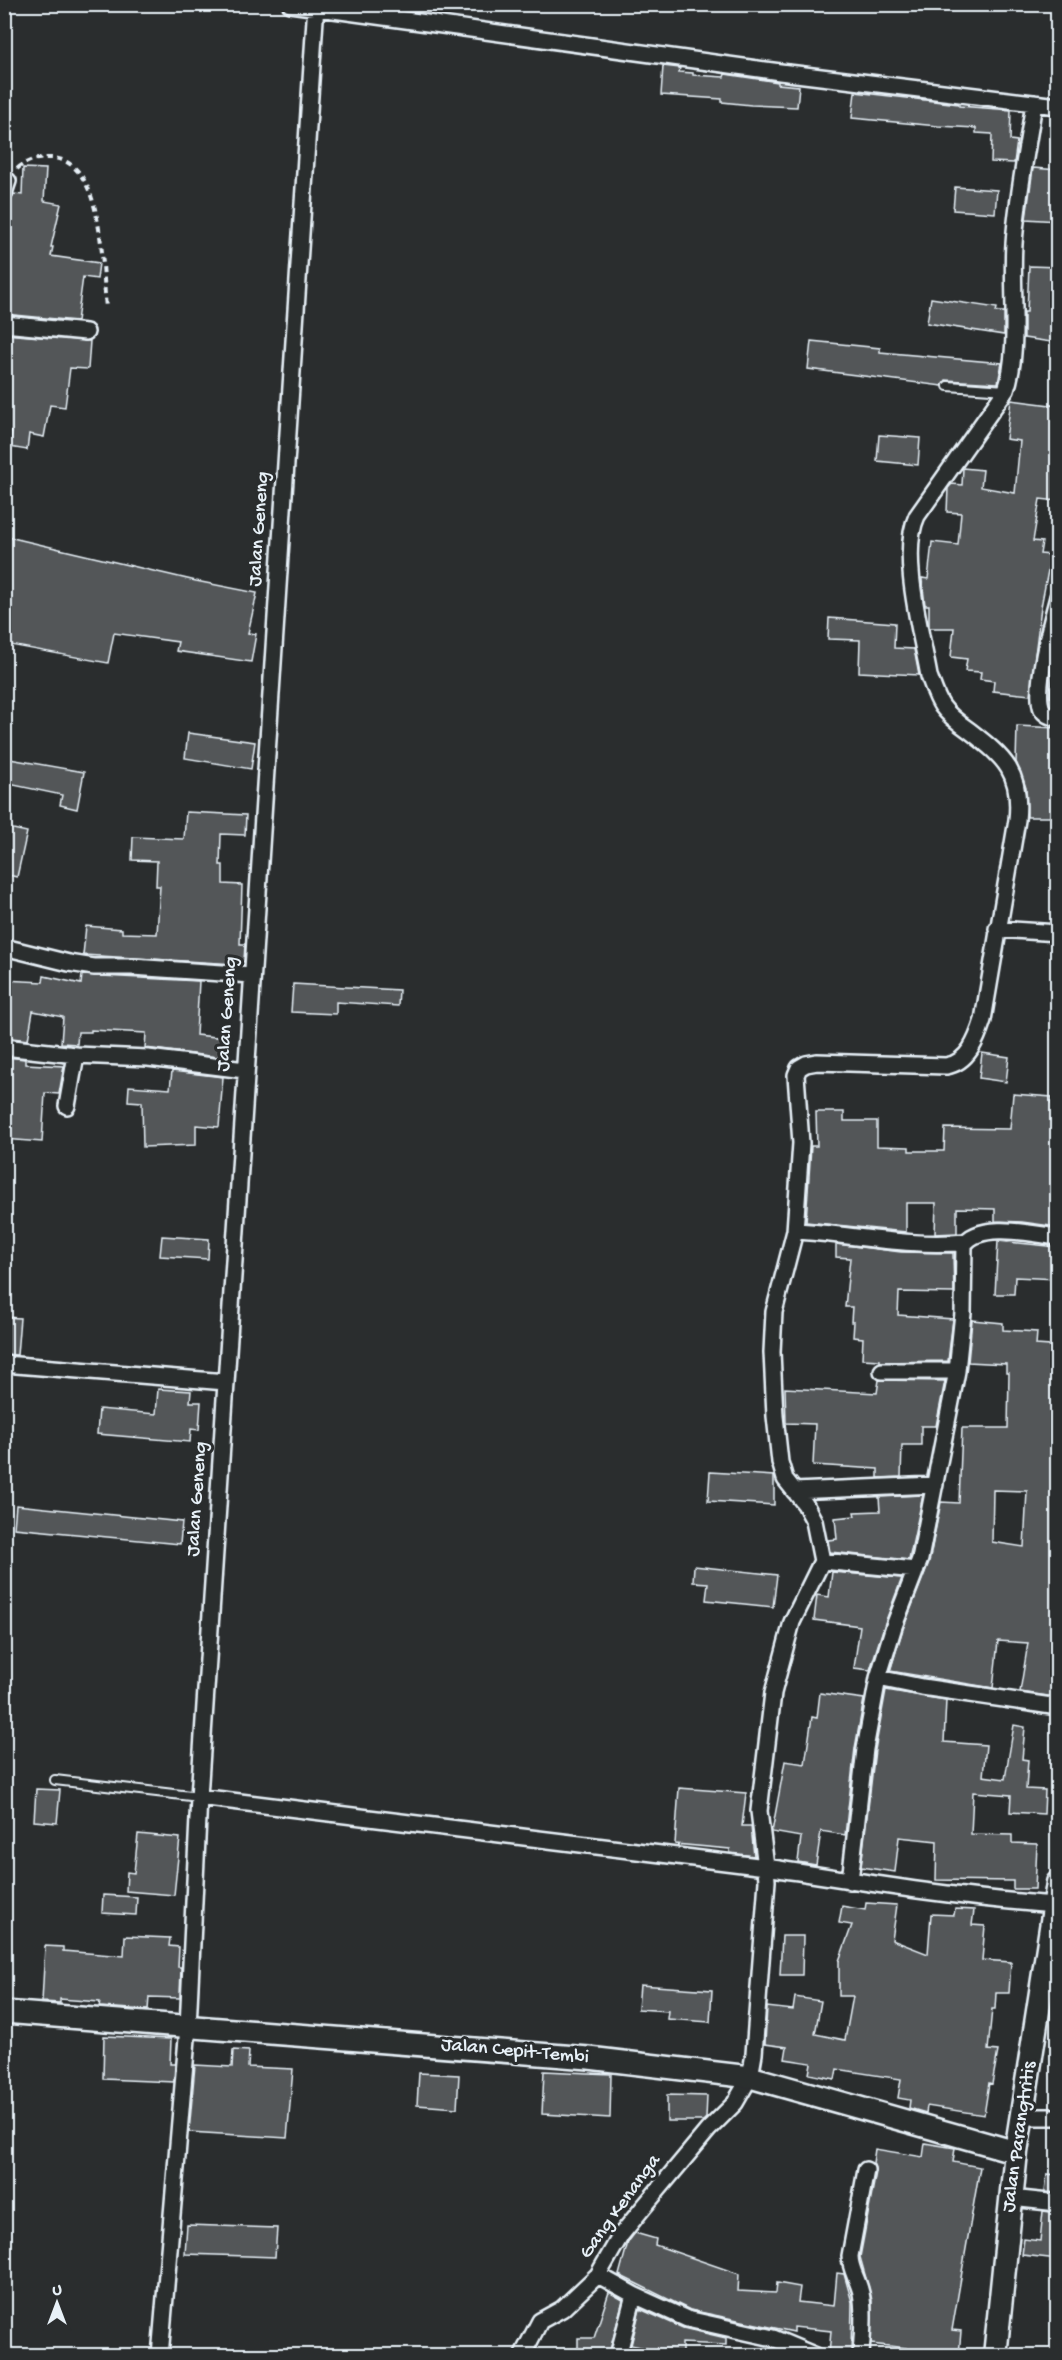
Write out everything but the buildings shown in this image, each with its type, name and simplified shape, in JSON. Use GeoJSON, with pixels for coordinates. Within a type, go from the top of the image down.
{"type":"FeatureCollection","features":[{"type":"Feature","properties":{"kind":"main road","name":"Jalan Parangtritis"},"geometry":{"type":"LineString","coordinates":[[995,2355],[1016,2152],[1056,1894]]}},
{"type":"Feature","properties":{"kind":"main road","name":"Jalan Cepit-Tembi"},"geometry":{"type":"LineString","coordinates":[[4,2012],[589,2058],[750,2077],[1016,2152]]}},
{"type":"Feature","properties":{"kind":"street"},"geometry":{"type":"LineString","coordinates":[[290,4],[780,72],[1058,106]]}},
{"type":"Feature","properties":{"kind":"street","name":"Jalan Geneng"},"geometry":{"type":"LineString","coordinates":[[160,2355],[188,2027],[199,1797],[245,1070],[316,6]]}},
{"type":"Feature","properties":{"kind":"street"},"geometry":{"type":"LineString","coordinates":[[750,2077],[754,2054],[765,1902],[766,1867],[759,1811],[772,1693],[792,1623],[822,1561],[814,1521],[805,1504],[785,1479],[780,1462],[775,1416],[772,1352],[774,1312],[795,1232],[801,1143],[796,1075],[806,1064],[817,1062],[946,1066],[960,1060],[973,1046],[983,1020],[1018,807],[1015,780],[1013,772],[1004,759],[957,722],[942,707],[935,694],[929,676],[911,563],[912,530],[917,516],[1006,390],[1012,364],[1014,242],[1034,103]]}},
{"type":"Feature","properties":{"kind":"street"},"geometry":{"type":"LineString","coordinates":[[4,324],[86,332]]}},
{"type":"Feature","properties":{"kind":"street"},"geometry":{"type":"LineString","coordinates":[[1058,597],[1043,669],[1040,696],[1041,707],[1045,713],[1058,718]]}},
{"type":"Feature","properties":{"kind":"street"},"geometry":{"type":"LineString","coordinates":[[997,929],[1058,933]]}},
{"type":"Feature","properties":{"kind":"street"},"geometry":{"type":"LineString","coordinates":[[4,947],[94,967],[132,967],[252,975]]}},
{"type":"Feature","properties":{"kind":"street"},"geometry":{"type":"LineString","coordinates":[[4,1047],[76,1055],[148,1058],[245,1070]]}},
{"type":"Feature","properties":{"kind":"street"},"geometry":{"type":"LineString","coordinates":[[67,1106],[76,1055]]}},
{"type":"Feature","properties":{"kind":"street"},"geometry":{"type":"LineString","coordinates":[[795,1232],[835,1233],[924,1244],[966,1242],[975,1234],[984,1232],[1058,1237]]}},
{"type":"Feature","properties":{"kind":"street"},"geometry":{"type":"LineString","coordinates":[[850,1881],[865,1749],[878,1678],[894,1626],[916,1570],[928,1525],[957,1371],[966,1242]]}},
{"type":"Feature","properties":{"kind":"street"},"geometry":{"type":"LineString","coordinates":[[4,1364],[226,1382]]}},
{"type":"Feature","properties":{"kind":"street"},"geometry":{"type":"LineString","coordinates":[[882,1371],[957,1371]]}},
{"type":"Feature","properties":{"kind":"street"},"geometry":{"type":"LineString","coordinates":[[794,1491],[935,1485]]}},
{"type":"Feature","properties":{"kind":"street"},"geometry":{"type":"LineString","coordinates":[[822,1561],[916,1570]]}},
{"type":"Feature","properties":{"kind":"street"},"geometry":{"type":"LineString","coordinates":[[878,1678],[922,1687],[1058,1707]]}},
{"type":"Feature","properties":{"kind":"street"},"geometry":{"type":"LineString","coordinates":[[199,1797],[766,1867],[989,1900],[1056,1894]]}},
{"type":"Feature","properties":{"kind":"street","name":"Gang Kenanga"},"geometry":{"type":"LineString","coordinates":[[522,2355],[540,2321],[562,2309],[598,2275],[621,2235],[708,2130],[735,2103],[750,2077]]}},
{"type":"Feature","properties":{"kind":"street"},"geometry":{"type":"LineString","coordinates":[[1021,2117],[1058,2117]]}},
{"type":"Feature","properties":{"kind":"street"},"geometry":{"type":"LineString","coordinates":[[861,2355],[864,2310],[860,2290],[851,2269],[850,2256],[866,2170]]}},
{"type":"Feature","properties":{"kind":"street"},"geometry":{"type":"LineString","coordinates":[[1011,2198],[1058,2204]]}},
{"type":"Feature","properties":{"kind":"street"},"geometry":{"type":"LineString","coordinates":[[598,2275],[634,2295],[687,2319],[772,2338],[816,2355]]}},
{"type":"Feature","properties":{"kind":"street"},"geometry":{"type":"LineString","coordinates":[[618,2355],[634,2295]]}},
{"type":"Feature","properties":{"kind":"lane"},"geometry":{"type":"LineString","coordinates":[[948,386],[1006,390]]}},
{"type":"Feature","properties":{"kind":"lane"},"geometry":{"type":"LineString","coordinates":[[54,1780],[199,1797]]}},
{"type":"Feature","properties":{"kind":"path"},"geometry":{"type":"LineString","coordinates":[[6,187],[19,167],[31,159],[54,158],[76,168],[86,182],[96,204],[106,308]]}}]}
